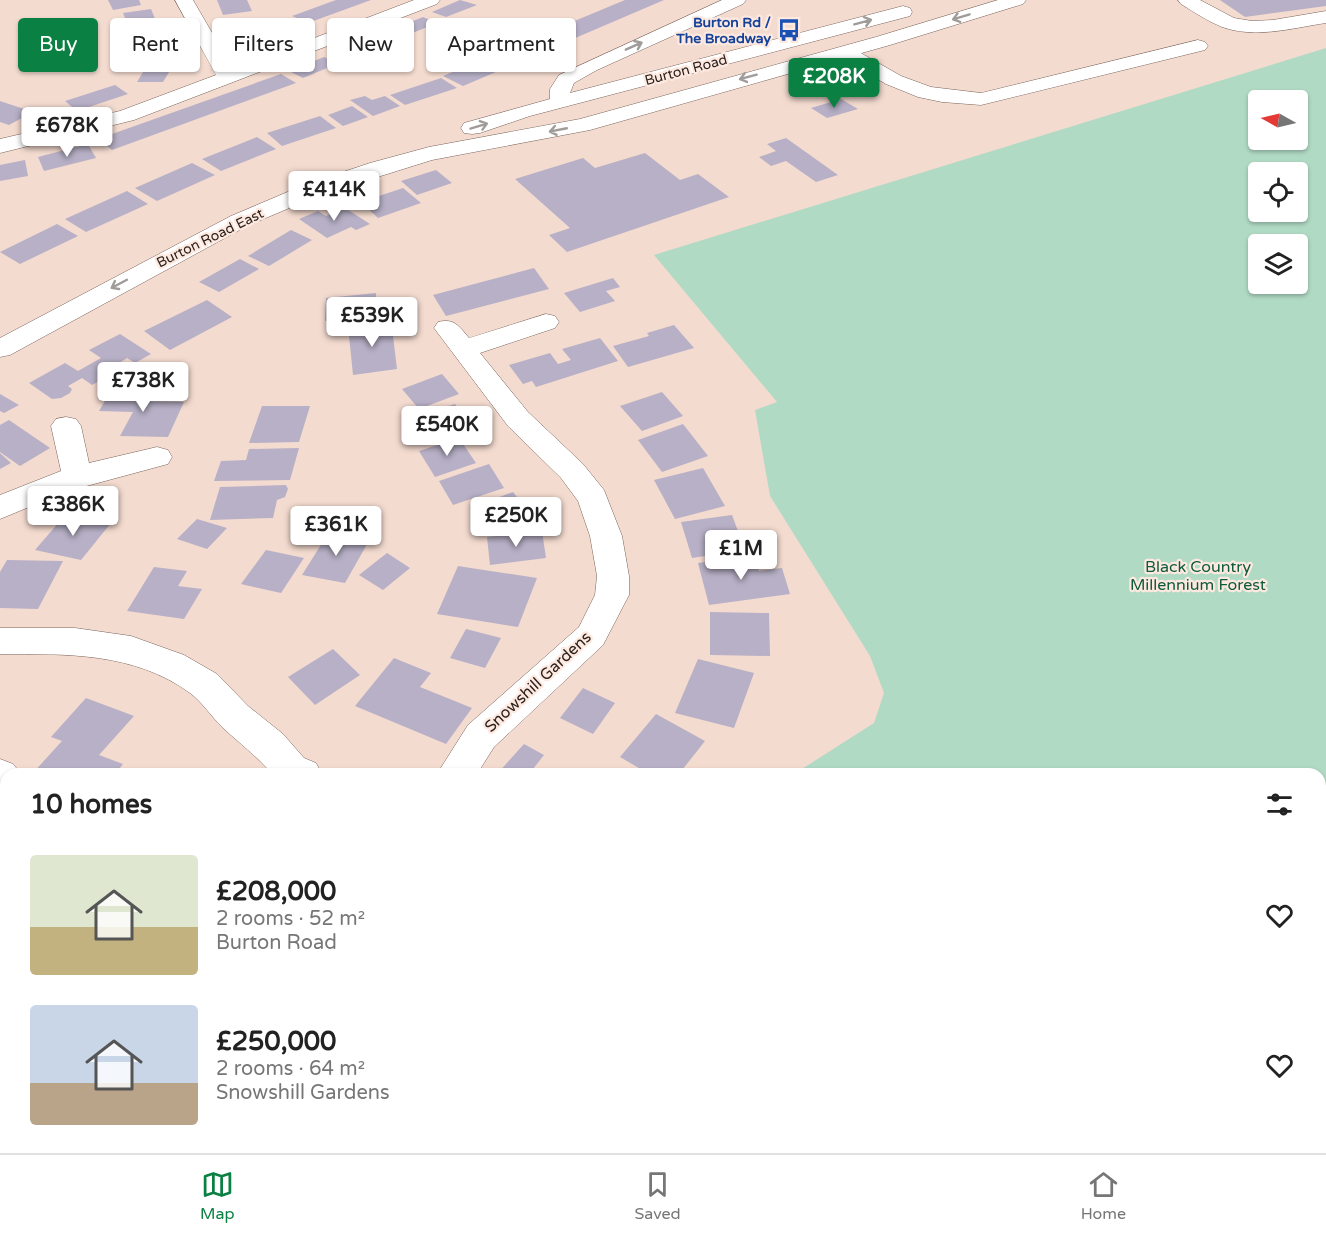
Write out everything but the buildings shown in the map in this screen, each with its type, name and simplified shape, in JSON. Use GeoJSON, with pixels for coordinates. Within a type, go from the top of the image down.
{"type":"FeatureCollection","features":[{"type":"Feature","properties":{"kind":"main road"},"geometry":{"type":"LineString","coordinates":[[184,0],[228,78]]}},
{"type":"Feature","properties":{"kind":"main road"},"geometry":{"type":"LineString","coordinates":[[0,146],[127,116],[431,0]]}},
{"type":"Feature","properties":{"kind":"main road"},"geometry":{"type":"LineString","coordinates":[[614,116],[563,102],[560,98],[561,89],[566,79],[737,0]]}},
{"type":"Feature","properties":{"kind":"main road"},"geometry":{"type":"LineString","coordinates":[[643,108],[651,98],[638,70],[640,63],[744,0]]}},
{"type":"Feature","properties":{"kind":"main road","name":"Burton Road"},"geometry":{"type":"LineString","coordinates":[[643,108],[729,82],[845,52],[1017,0]]}},
{"type":"Feature","properties":{"kind":"main road"},"geometry":{"type":"LineString","coordinates":[[1187,0],[1219,18],[1241,26],[1270,26],[1326,17]]}},
{"type":"Feature","properties":{"kind":"main road","name":"Burton Road"},"geometry":{"type":"LineString","coordinates":[[563,102],[926,6]]}},
{"type":"Feature","properties":{"kind":"main road"},"geometry":{"type":"LineString","coordinates":[[704,65],[742,62],[820,42],[845,52],[894,82],[925,93],[981,99],[1198,46]]}},
{"type":"Feature","properties":{"kind":"main road","name":"Burton Road East"},"geometry":{"type":"LineString","coordinates":[[0,326],[103,273],[264,198],[367,160],[563,102]]}},
{"type":"Feature","properties":{"kind":"main road","name":"Burton Road East"},"geometry":{"type":"LineString","coordinates":[[0,349],[239,221],[312,190],[429,154],[582,125],[643,108]]}},
{"type":"Feature","properties":{"kind":"main road","name":"Snowshill Gardens"},"geometry":{"type":"LineString","coordinates":[[460,768],[482,736],[591,636],[612,595],[613,576],[606,536],[593,498],[572,471],[518,419],[456,339],[546,322]]}},
{"type":"Feature","properties":{"kind":"main road"},"geometry":{"type":"LineString","coordinates":[[66,426],[77,475]]}},
{"type":"Feature","properties":{"kind":"main road"},"geometry":{"type":"LineString","coordinates":[[0,508],[42,488],[77,475],[157,457]]}},
{"type":"Feature","properties":{"kind":"main road"},"geometry":{"type":"LineString","coordinates":[[2,647],[75,642],[131,649],[172,665],[204,684],[235,716],[270,745],[290,768]]}},
{"type":"Feature","properties":{"kind":"green space","name":"Black Country Millennium Forest"},"geometry":{"type":"Polygon","coordinates":[[[1326,48],[1326,768],[803,768],[874,723],[884,693],[870,656],[770,496],[755,410],[777,402],[654,255],[1326,48]]]}},
{"type":"Feature","properties":{"kind":"place","name":"Burton Rd / The Broadway"},"geometry":{"type":"Point","coordinates":[789,30]}}]}
